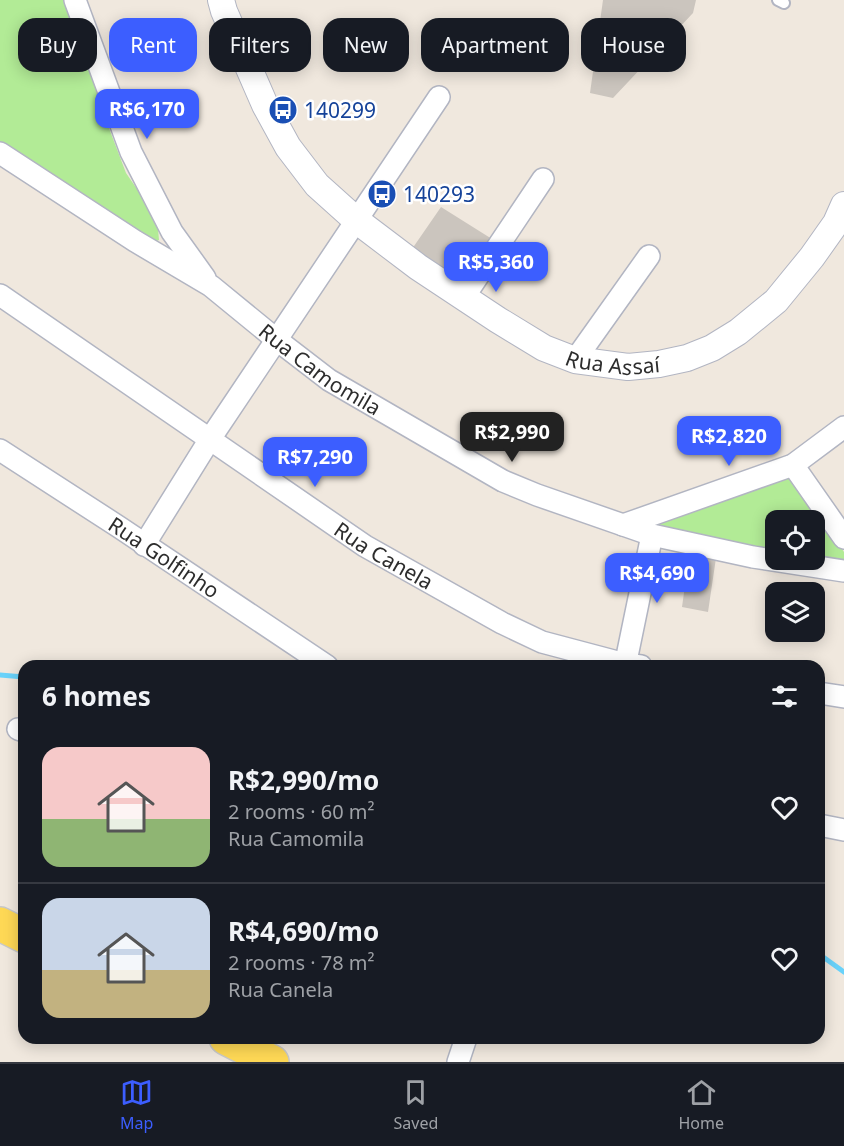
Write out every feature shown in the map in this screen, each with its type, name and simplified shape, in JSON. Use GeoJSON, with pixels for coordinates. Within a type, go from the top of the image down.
{"type":"FeatureCollection","features":[{"type":"Feature","properties":{"kind":"main road"},"geometry":{"type":"LineString","coordinates":[[0,924],[18,933]]}},
{"type":"Feature","properties":{"kind":"main road"},"geometry":{"type":"LineString","coordinates":[[238,1044],[272,1062]]}},
{"type":"Feature","properties":{"kind":"street","name":"Rua Camomila"},"geometry":{"type":"LineString","coordinates":[[75,0],[131,152],[172,232],[211,286]]}},
{"type":"Feature","properties":{"kind":"street","name":"Rua Assaí"},"geometry":{"type":"LineString","coordinates":[[221,0],[265,105],[288,147],[317,185],[357,220],[418,267],[544,348],[575,360],[628,367],[687,358],[712,348],[738,332],[776,301],[841,218]]}},
{"type":"Feature","properties":{"kind":"street"},"geometry":{"type":"LineString","coordinates":[[144,545],[210,439],[439,97]]}},
{"type":"Feature","properties":{"kind":"street","name":"Rua Camomila"},"geometry":{"type":"LineString","coordinates":[[0,153],[135,241],[211,286],[329,380],[503,481],[652,535],[753,557],[844,571]]}},
{"type":"Feature","properties":{"kind":"street"},"geometry":{"type":"LineString","coordinates":[[464,297],[543,180]]}},
{"type":"Feature","properties":{"kind":"street"},"geometry":{"type":"LineString","coordinates":[[575,360],[649,256]]}},
{"type":"Feature","properties":{"kind":"street","name":"Rua Canela"},"geometry":{"type":"LineString","coordinates":[[0,296],[365,546],[502,623],[542,642],[611,660]]}},
{"type":"Feature","properties":{"kind":"street"},"geometry":{"type":"LineString","coordinates":[[623,525],[793,465],[844,427]]}},
{"type":"Feature","properties":{"kind":"street","name":"Rua Golfinho"},"geometry":{"type":"LineString","coordinates":[[0,450],[318,660]]}},
{"type":"Feature","properties":{"kind":"street"},"geometry":{"type":"LineString","coordinates":[[793,465],[844,538]]}},
{"type":"Feature","properties":{"kind":"street"},"geometry":{"type":"LineString","coordinates":[[631,660],[652,535]]}},
{"type":"Feature","properties":{"kind":"street"},"geometry":{"type":"LineString","coordinates":[[825,694],[844,697]]}},
{"type":"Feature","properties":{"kind":"street"},"geometry":{"type":"LineString","coordinates":[[825,826],[844,830]]}},
{"type":"Feature","properties":{"kind":"street"},"geometry":{"type":"LineString","coordinates":[[458,1062],[464,1044]]}},
{"type":"Feature","properties":{"kind":"green space"},"geometry":{"type":"Polygon","coordinates":[[[0,0],[67,0],[73,18],[18,18],[18,72],[90,72],[126,173],[157,218],[159,240],[152,243],[0,144],[0,0]]]}},
{"type":"Feature","properties":{"kind":"green space"},"geometry":{"type":"Polygon","coordinates":[[[793,476],[816,510],[765,510],[765,551],[646,526],[793,476]]]}},
{"type":"Feature","properties":{"kind":"green space"},"geometry":{"type":"Polygon","coordinates":[[[825,524],[844,552],[844,560],[825,558],[825,524]]]}},
{"type":"Feature","properties":{"kind":"building"},"geometry":{"type":"Polygon","coordinates":[[[603,0],[696,0],[693,13],[686,20],[686,18],[600,18],[603,0]]]}},
{"type":"Feature","properties":{"kind":"building"},"geometry":{"type":"Polygon","coordinates":[[[593,72],[637,72],[613,98],[590,93],[593,72]]]}},
{"type":"Feature","properties":{"kind":"building"},"geometry":{"type":"Polygon","coordinates":[[[441,207],[492,239],[463,286],[412,249],[441,207]]]}},
{"type":"Feature","properties":{"kind":"building"},"geometry":{"type":"Polygon","coordinates":[[[689,557],[716,558],[708,612],[682,607],[689,557]]]}},
{"type":"Feature","properties":{"kind":"waterway"},"geometry":{"type":"LineString","coordinates":[[0,675],[18,676]]}},
{"type":"Feature","properties":{"kind":"waterway"},"geometry":{"type":"LineString","coordinates":[[825,958],[844,972]]}},
{"type":"Feature","properties":{"kind":"place","name":"140299"},"geometry":{"type":"Point","coordinates":[283,110]}},
{"type":"Feature","properties":{"kind":"place","name":"140293"},"geometry":{"type":"Point","coordinates":[382,194]}}]}
